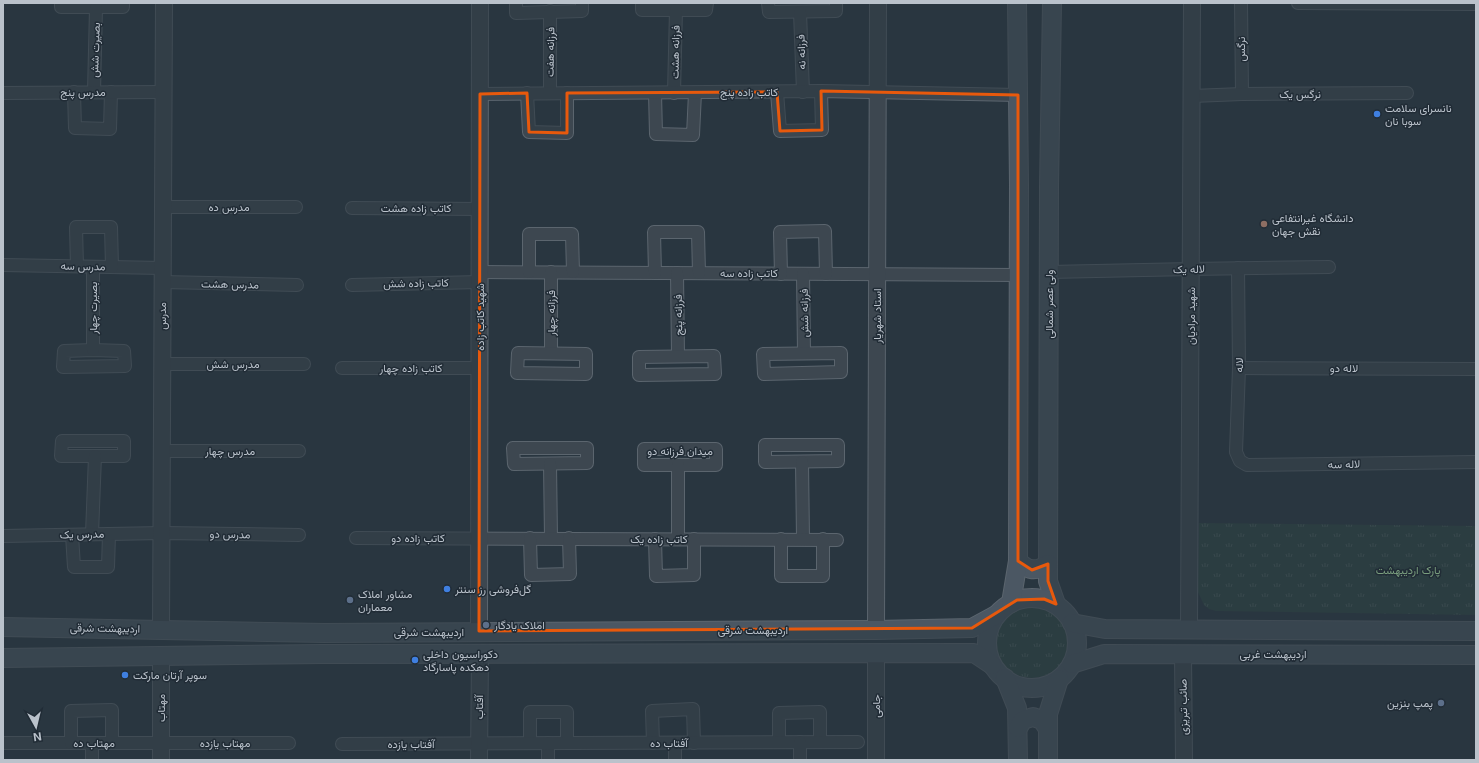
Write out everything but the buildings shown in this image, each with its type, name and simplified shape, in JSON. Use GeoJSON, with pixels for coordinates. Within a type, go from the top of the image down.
{"type":"FeatureCollection","features":[{"type":"Feature","properties":{"kind":"main road"},"geometry":{"type":"LineString","coordinates":[[1011,603],[1018,561],[1019,275],[1017,3]]}},
{"type":"Feature","properties":{"kind":"main road","name":"ولی عصر شمالی"},"geometry":{"type":"LineString","coordinates":[[1052,3],[1048,581],[1056,604]]}},
{"type":"Feature","properties":{"kind":"main road"},"geometry":{"type":"LineString","coordinates":[[1018,561],[1024,567],[1032,570],[1041,569],[1048,564]]}},
{"type":"Feature","properties":{"kind":"main road"},"geometry":{"type":"LineString","coordinates":[[1030,598],[1044,599],[1056,604],[1065,612],[1072,622],[1076,634],[1077,647],[1072,664],[1059,679],[1048,685],[1035,688],[1023,687],[1011,683],[1000,675],[992,664],[988,652],[987,639],[990,626],[996,615],[1006,606],[1018,600],[1030,598]]}},
{"type":"Feature","properties":{"kind":"main road","name":"اردیبهشت شرقی"},"geometry":{"type":"LineString","coordinates":[[3,627],[301,632],[876,630],[972,628],[996,615]]}},
{"type":"Feature","properties":{"kind":"main road"},"geometry":{"type":"LineString","coordinates":[[1072,622],[1105,629],[1476,631]]}},
{"type":"Feature","properties":{"kind":"main road"},"geometry":{"type":"LineString","coordinates":[[955,653],[961,649],[964,642],[962,634],[957,628]]}},
{"type":"Feature","properties":{"kind":"main road"},"geometry":{"type":"LineString","coordinates":[[1110,654],[1106,644],[1109,635],[1118,629]]}},
{"type":"Feature","properties":{"kind":"main road"},"geometry":{"type":"LineString","coordinates":[[295,654],[307,650],[311,646],[309,637],[301,632]]}},
{"type":"Feature","properties":{"kind":"main road"},"geometry":{"type":"LineString","coordinates":[[343,632],[335,639],[334,644],[344,655]]}},
{"type":"Feature","properties":{"kind":"main road","name":"اردیبهشت شرقی"},"geometry":{"type":"LineString","coordinates":[[3,658],[295,654],[974,653],[992,664]]}},
{"type":"Feature","properties":{"kind":"main road","name":"اردیبهشت غربی"},"geometry":{"type":"LineString","coordinates":[[1072,664],[1104,654],[1476,655]]}},
{"type":"Feature","properties":{"kind":"main road"},"geometry":{"type":"LineString","coordinates":[[1005,678],[1017,708],[1018,760]]}},
{"type":"Feature","properties":{"kind":"main road"},"geometry":{"type":"LineString","coordinates":[[1048,760],[1048,714],[1059,679]]}},
{"type":"Feature","properties":{"kind":"main road"},"geometry":{"type":"LineString","coordinates":[[1018,728],[1023,720],[1033,717],[1042,720],[1048,729]]}},
{"type":"Feature","properties":{"kind":"street"},"geometry":{"type":"LineString","coordinates":[[61,3],[61,7],[96,8],[123,7],[123,3]]}},
{"type":"Feature","properties":{"kind":"street","name":"مدرس"},"geometry":{"type":"LineString","coordinates":[[161,629],[164,3]]}},
{"type":"Feature","properties":{"kind":"street","name":"شهید کاتب زاده"},"geometry":{"type":"LineString","coordinates":[[479,631],[480,3]]}},
{"type":"Feature","properties":{"kind":"street"},"geometry":{"type":"LineString","coordinates":[[516,3],[516,13],[582,11],[582,3]]}},
{"type":"Feature","properties":{"kind":"street"},"geometry":{"type":"LineString","coordinates":[[642,3],[642,10],[706,10],[707,3]]}},
{"type":"Feature","properties":{"kind":"street"},"geometry":{"type":"LineString","coordinates":[[768,3],[769,12],[836,12],[836,3]]}},
{"type":"Feature","properties":{"kind":"street","name":"استاد شهریار"},"geometry":{"type":"LineString","coordinates":[[876,630],[878,3]]}},
{"type":"Feature","properties":{"kind":"street","name":"شهید مرادیان"},"geometry":{"type":"LineString","coordinates":[[1189,629],[1192,3]]}},
{"type":"Feature","properties":{"kind":"street","name":"نرگس"},"geometry":{"type":"LineString","coordinates":[[1241,3],[1242,94]]}},
{"type":"Feature","properties":{"kind":"street"},"geometry":{"type":"LineString","coordinates":[[1298,3],[1476,4]]}},
{"type":"Feature","properties":{"kind":"street","name":"بصیرت شش"},"geometry":{"type":"LineString","coordinates":[[94,92],[96,8]]}},
{"type":"Feature","properties":{"kind":"street","name":"فرزانه هشت"},"geometry":{"type":"LineString","coordinates":[[674,93],[676,10]]}},
{"type":"Feature","properties":{"kind":"street","name":"فرزانه هفت"},"geometry":{"type":"LineString","coordinates":[[550,11],[550,93]]}},
{"type":"Feature","properties":{"kind":"street","name":"فرزانه نه"},"geometry":{"type":"LineString","coordinates":[[800,12],[803,92]]}},
{"type":"Feature","properties":{"kind":"street"},"geometry":{"type":"LineString","coordinates":[[777,92],[780,131],[822,130],[822,91]]}},
{"type":"Feature","properties":{"kind":"street","name":"کاتب زاده پنج"},"geometry":{"type":"LineString","coordinates":[[480,94],[822,91],[1018,95]]}},
{"type":"Feature","properties":{"kind":"street"},"geometry":{"type":"LineString","coordinates":[[74,92],[75,128],[110,129],[112,92]]}},
{"type":"Feature","properties":{"kind":"street","name":"مدرس پنج"},"geometry":{"type":"LineString","coordinates":[[3,93],[163,92]]}},
{"type":"Feature","properties":{"kind":"street"},"geometry":{"type":"LineString","coordinates":[[655,92],[656,134],[693,135],[695,92]]}},
{"type":"Feature","properties":{"kind":"street"},"geometry":{"type":"LineString","coordinates":[[527,93],[529,132],[567,133],[567,93]]}},
{"type":"Feature","properties":{"kind":"street","name":"نرگس یک"},"geometry":{"type":"LineString","coordinates":[[1192,96],[1242,94],[1407,93]]}},
{"type":"Feature","properties":{"kind":"street","name":"مدرس ده"},"geometry":{"type":"LineString","coordinates":[[163,206],[296,207]]}},
{"type":"Feature","properties":{"kind":"street","name":"کاتب زاده هشت"},"geometry":{"type":"LineString","coordinates":[[352,208],[480,209]]}},
{"type":"Feature","properties":{"kind":"street"},"geometry":{"type":"LineString","coordinates":[[77,266],[76,227],[111,227],[112,267]]}},
{"type":"Feature","properties":{"kind":"street"},"geometry":{"type":"LineString","coordinates":[[781,274],[780,232],[826,231],[826,274]]}},
{"type":"Feature","properties":{"kind":"street"},"geometry":{"type":"LineString","coordinates":[[654,273],[654,232],[698,232],[699,273]]}},
{"type":"Feature","properties":{"kind":"street"},"geometry":{"type":"LineString","coordinates":[[529,272],[529,234],[572,234],[573,272]]}},
{"type":"Feature","properties":{"kind":"street","name":"مدرس سه"},"geometry":{"type":"LineString","coordinates":[[3,265],[112,267],[162,275]]}},
{"type":"Feature","properties":{"kind":"street","name":"بصیرت چهار"},"geometry":{"type":"LineString","coordinates":[[93,267],[93,350]]}},
{"type":"Feature","properties":{"kind":"street","name":"لاله یک"},"geometry":{"type":"LineString","coordinates":[[1049,272],[1329,267]]}},
{"type":"Feature","properties":{"kind":"street","name":"لاله"},"geometry":{"type":"LineString","coordinates":[[1238,268],[1239,368],[1236,452],[1240,461]]}},
{"type":"Feature","properties":{"kind":"street","name":"کاتب زاده سه"},"geometry":{"type":"LineString","coordinates":[[480,277],[529,272],[1019,275]]}},
{"type":"Feature","properties":{"kind":"street","name":"فرزانه چهار"},"geometry":{"type":"LineString","coordinates":[[551,272],[551,353]]}},
{"type":"Feature","properties":{"kind":"street","name":"فرزانه پنج"},"geometry":{"type":"LineString","coordinates":[[677,273],[678,356]]}},
{"type":"Feature","properties":{"kind":"street","name":"فرزانه شش"},"geometry":{"type":"LineString","coordinates":[[803,274],[804,353]]}},
{"type":"Feature","properties":{"kind":"street","name":"مدرس هشت"},"geometry":{"type":"LineString","coordinates":[[162,275],[297,285]]}},
{"type":"Feature","properties":{"kind":"street","name":"کاتب زاده شش"},"geometry":{"type":"LineString","coordinates":[[352,285],[480,277]]}},
{"type":"Feature","properties":{"kind":"street"},"geometry":{"type":"LineString","coordinates":[[93,350],[124,351],[125,366],[63,367],[64,351],[93,350]]}},
{"type":"Feature","properties":{"kind":"street"},"geometry":{"type":"LineString","coordinates":[[518,353],[551,353],[586,354],[586,374],[517,373],[518,353]]}},
{"type":"Feature","properties":{"kind":"street"},"geometry":{"type":"LineString","coordinates":[[804,353],[841,353],[841,372],[764,374],[763,354],[804,353]]}},
{"type":"Feature","properties":{"kind":"street"},"geometry":{"type":"LineString","coordinates":[[678,356],[714,356],[715,374],[639,375],[639,357],[678,356]]}},
{"type":"Feature","properties":{"kind":"street","name":"مدرس شش"},"geometry":{"type":"LineString","coordinates":[[162,364],[304,364]]}},
{"type":"Feature","properties":{"kind":"street","name":"کاتب زاده چهار"},"geometry":{"type":"LineString","coordinates":[[342,368],[480,368]]}},
{"type":"Feature","properties":{"kind":"street","name":"لاله دو"},"geometry":{"type":"LineString","coordinates":[[1239,368],[1476,368]]}},
{"type":"Feature","properties":{"kind":"street"},"geometry":{"type":"LineString","coordinates":[[62,441],[124,441],[124,456],[95,456],[61,456],[62,441]]}},
{"type":"Feature","properties":{"kind":"street"},"geometry":{"type":"LineString","coordinates":[[765,445],[838,445],[838,462],[802,462],[765,462],[765,445]]}},
{"type":"Feature","properties":{"kind":"street"},"geometry":{"type":"LineString","coordinates":[[514,448],[587,448],[587,463],[550,464],[514,464],[514,448]]}},
{"type":"Feature","properties":{"kind":"street","name":"میدان فرزانه دو"},"geometry":{"type":"LineString","coordinates":[[644,449],[716,449],[716,465],[678,465],[644,465],[644,449]]}},
{"type":"Feature","properties":{"kind":"street","name":"مدرس چهار"},"geometry":{"type":"LineString","coordinates":[[162,451],[299,451]]}},
{"type":"Feature","properties":{"kind":"street"},"geometry":{"type":"LineString","coordinates":[[92,534],[95,456]]}},
{"type":"Feature","properties":{"kind":"street","name":"لاله سه"},"geometry":{"type":"LineString","coordinates":[[1240,461],[1247,466],[1450,461],[1476,462]]}},
{"type":"Feature","properties":{"kind":"street"},"geometry":{"type":"LineString","coordinates":[[802,462],[802,539]]}},
{"type":"Feature","properties":{"kind":"street"},"geometry":{"type":"LineString","coordinates":[[550,464],[551,538]]}},
{"type":"Feature","properties":{"kind":"street"},"geometry":{"type":"LineString","coordinates":[[678,465],[678,539]]}},
{"type":"Feature","properties":{"kind":"street","name":"مدرس یک"},"geometry":{"type":"LineString","coordinates":[[3,536],[162,533]]}},
{"type":"Feature","properties":{"kind":"street","name":"مدرس دو"},"geometry":{"type":"LineString","coordinates":[[162,533],[299,535]]}},
{"type":"Feature","properties":{"kind":"street"},"geometry":{"type":"LineString","coordinates":[[72,534],[74,567],[108,567],[108,534]]}},
{"type":"Feature","properties":{"kind":"street","name":"کاتب زاده دو"},"geometry":{"type":"LineString","coordinates":[[356,538],[480,538]]}},
{"type":"Feature","properties":{"kind":"street","name":"کاتب زاده یک"},"geometry":{"type":"LineString","coordinates":[[480,538],[837,540]]}},
{"type":"Feature","properties":{"kind":"street"},"geometry":{"type":"LineString","coordinates":[[530,538],[531,575],[570,574],[569,538]]}},
{"type":"Feature","properties":{"kind":"street"},"geometry":{"type":"LineString","coordinates":[[655,539],[656,576],[694,576],[694,539]]}},
{"type":"Feature","properties":{"kind":"street"},"geometry":{"type":"LineString","coordinates":[[781,539],[781,576],[823,576],[822,539]]}},
{"type":"Feature","properties":{"kind":"street","name":"جامی"},"geometry":{"type":"LineString","coordinates":[[876,653],[876,760]]}},
{"type":"Feature","properties":{"kind":"street","name":"آفتاب"},"geometry":{"type":"LineString","coordinates":[[480,654],[480,760]]}},
{"type":"Feature","properties":{"kind":"street","name":"صائب تبریزی"},"geometry":{"type":"LineString","coordinates":[[1183,654],[1184,760]]}},
{"type":"Feature","properties":{"kind":"street","name":"مهتاب"},"geometry":{"type":"LineString","coordinates":[[161,656],[161,760]]}},
{"type":"Feature","properties":{"kind":"street"},"geometry":{"type":"LineString","coordinates":[[653,743],[652,710],[693,709],[694,742]]}},
{"type":"Feature","properties":{"kind":"street"},"geometry":{"type":"LineString","coordinates":[[71,743],[71,711],[112,710],[112,743]]}},
{"type":"Feature","properties":{"kind":"street"},"geometry":{"type":"LineString","coordinates":[[530,743],[530,712],[566,712],[567,743]]}},
{"type":"Feature","properties":{"kind":"street"},"geometry":{"type":"LineString","coordinates":[[779,742],[779,713],[820,712],[820,742]]}},
{"type":"Feature","properties":{"kind":"street"},"geometry":{"type":"LineString","coordinates":[[800,742],[800,760]]}},
{"type":"Feature","properties":{"kind":"street","name":"آفتاب ده"},"geometry":{"type":"LineString","coordinates":[[479,743],[858,742]]}},
{"type":"Feature","properties":{"kind":"street","name":"مهتاب ده"},"geometry":{"type":"LineString","coordinates":[[3,743],[161,743]]}},
{"type":"Feature","properties":{"kind":"street"},"geometry":{"type":"LineString","coordinates":[[92,743],[92,760]]}},
{"type":"Feature","properties":{"kind":"street","name":"مهتاب یازده"},"geometry":{"type":"LineString","coordinates":[[161,743],[289,744]]}},
{"type":"Feature","properties":{"kind":"street","name":"آفتاب یازده"},"geometry":{"type":"LineString","coordinates":[[342,744],[479,743]]}},
{"type":"Feature","properties":{"kind":"street"},"geometry":{"type":"LineString","coordinates":[[548,743],[548,760]]}},
{"type":"Feature","properties":{"kind":"street"},"geometry":{"type":"LineString","coordinates":[[675,743],[675,760]]}},
{"type":"Feature","properties":{"kind":"highlighted area"},"geometry":{"type":"Polygon","coordinates":[[[821,91],[1018,95],[1018,561],[1032,570],[1048,564],[1048,581],[1056,604],[1044,599],[1017,600],[972,628],[479,631],[480,94],[527,93],[529,132],[567,133],[567,93],[777,92],[780,131],[822,130],[821,91]]]}},
{"type":"Feature","properties":{"kind":"green space","name":"پارک اردیبهشت"},"geometry":{"type":"Polygon","coordinates":[[[1199,523],[1476,526],[1476,615],[1216,611],[1209,609],[1204,605],[1198,592],[1199,523]]]}},
{"type":"Feature","properties":{"kind":"green space"},"geometry":{"type":"Polygon","coordinates":[[[1032,606],[1052,612],[1062,622],[1068,642],[1062,662],[1052,672],[1032,678],[1012,672],[1002,662],[996,642],[1002,622],[1012,612],[1032,606]]]}},
{"type":"Feature","properties":{"kind":"place","name":"نانسرای سلامت سوبا نان"},"geometry":{"type":"Point","coordinates":[1377,114]}},
{"type":"Feature","properties":{"kind":"place","name":"دانشگاه غیرانتفاعی نقش جهان"},"geometry":{"type":"Point","coordinates":[1264,224]}},
{"type":"Feature","properties":{"kind":"place","name":"گل‌فروشی رز سنتر"},"geometry":{"type":"Point","coordinates":[447,589]}},
{"type":"Feature","properties":{"kind":"place","name":"مشاور املاک معماران"},"geometry":{"type":"Point","coordinates":[350,600]}},
{"type":"Feature","properties":{"kind":"place","name":"املاک یادگار"},"geometry":{"type":"Point","coordinates":[486,625]}},
{"type":"Feature","properties":{"kind":"place","name":"دکوراسیون داخلی دهکده پاسارگاد"},"geometry":{"type":"Point","coordinates":[415,660]}},
{"type":"Feature","properties":{"kind":"place","name":"سوپر آرتان مارکت"},"geometry":{"type":"Point","coordinates":[125,675]}},
{"type":"Feature","properties":{"kind":"place","name":"پمپ بنزین"},"geometry":{"type":"Point","coordinates":[1441,703]}}]}
